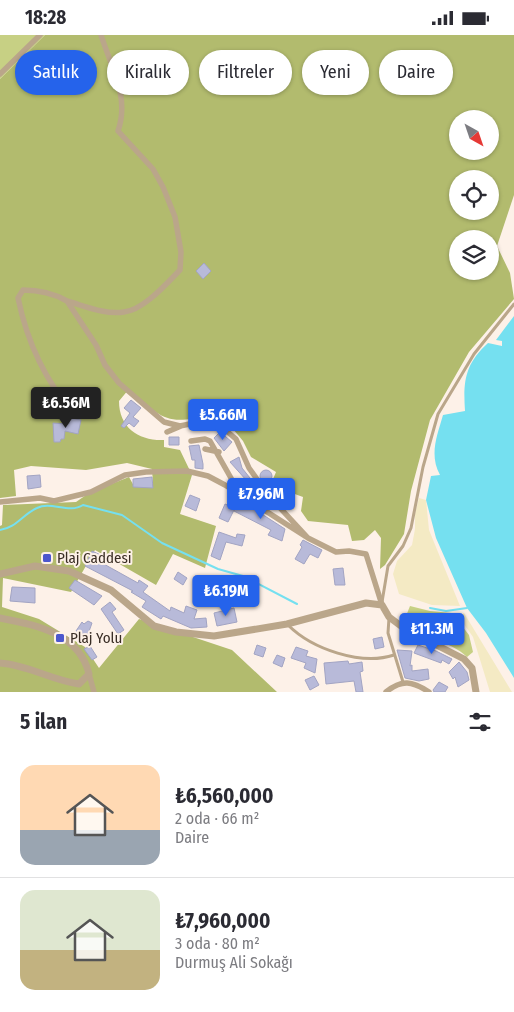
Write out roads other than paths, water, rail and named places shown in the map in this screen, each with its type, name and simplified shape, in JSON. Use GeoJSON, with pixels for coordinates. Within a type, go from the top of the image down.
{"type":"FeatureCollection","features":[{"type":"Feature","properties":{"kind":"street"},"geometry":{"type":"LineString","coordinates":[[0,74],[40,35]]}},
{"type":"Feature","properties":{"kind":"street"},"geometry":{"type":"LineString","coordinates":[[74,413],[56,394],[47,378],[23,320],[18,298],[23,290],[38,290],[57,295],[67,301],[108,312],[126,312],[151,298],[180,270],[181,252],[175,217],[163,187],[153,169],[118,131],[123,116],[117,74],[101,36]]}},
{"type":"Feature","properties":{"kind":"street"},"geometry":{"type":"LineString","coordinates":[[67,301],[96,345],[105,365],[119,383],[164,422],[182,425]]}},
{"type":"Feature","properties":{"kind":"street"},"geometry":{"type":"LineString","coordinates":[[167,432],[182,425],[204,421],[222,428],[236,439],[249,468],[263,484],[269,496],[308,538]]}},
{"type":"Feature","properties":{"kind":"street"},"geometry":{"type":"LineString","coordinates":[[191,441],[205,439],[210,441],[219,452],[241,495]]}},
{"type":"Feature","properties":{"kind":"street"},"geometry":{"type":"LineString","coordinates":[[205,449],[219,452]]}},
{"type":"Feature","properties":{"kind":"street"},"geometry":{"type":"LineString","coordinates":[[0,502],[40,498],[54,501],[91,492],[125,475],[187,471],[208,476],[308,538],[336,552],[349,551],[366,554],[382,605],[389,617],[405,629],[464,659],[472,668],[476,692]]}},
{"type":"Feature","properties":{"kind":"street"},"geometry":{"type":"LineString","coordinates":[[0,574],[36,566],[69,571],[111,590],[154,626],[176,632],[214,637],[287,625],[366,603],[382,605]]}},
{"type":"Feature","properties":{"kind":"street"},"geometry":{"type":"LineString","coordinates":[[0,618],[40,627],[62,637],[86,662],[94,692]]}},
{"type":"Feature","properties":{"kind":"street"},"geometry":{"type":"LineString","coordinates":[[0,663],[19,665],[61,681],[79,684],[89,674]]}},
{"type":"Feature","properties":{"kind":"street"},"geometry":{"type":"LineString","coordinates":[[386,692],[403,682],[412,682],[429,692]]}},
{"type":"Feature","properties":{"kind":"lane"},"geometry":{"type":"LineString","coordinates":[[382,605],[388,566],[403,545],[411,528],[423,467],[438,414],[474,355],[514,304]]}},
{"type":"Feature","properties":{"kind":"lane"},"geometry":{"type":"LineString","coordinates":[[389,617],[388,633],[403,682]]}},
{"type":"Feature","properties":{"kind":"lane"},"geometry":{"type":"LineString","coordinates":[[287,625],[294,631],[337,654],[363,659],[382,659],[394,655]]}},
{"type":"Feature","properties":{"kind":"water"},"geometry":{"type":"Polygon","coordinates":[[[514,316],[514,678],[486,633],[467,608],[436,538],[426,500],[431,476],[440,475],[435,460],[435,445],[443,415],[465,411],[465,382],[474,358],[488,343],[502,346],[502,341],[496,340],[514,316]]]}},
{"type":"Feature","properties":{"kind":"waterway"},"geometry":{"type":"LineString","coordinates":[[0,530],[11,527],[42,506],[72,508],[83,505],[122,515],[162,543],[218,569],[243,576],[297,604]]}},
{"type":"Feature","properties":{"kind":"waterway"},"geometry":{"type":"LineString","coordinates":[[430,608],[446,611],[467,608]]}},
{"type":"Feature","properties":{"kind":"place","name":"Plaj Caddesi"},"geometry":{"type":"Point","coordinates":[47,558]}},
{"type":"Feature","properties":{"kind":"place","name":"Plaj Yolu"},"geometry":{"type":"Point","coordinates":[60,638]}}]}
